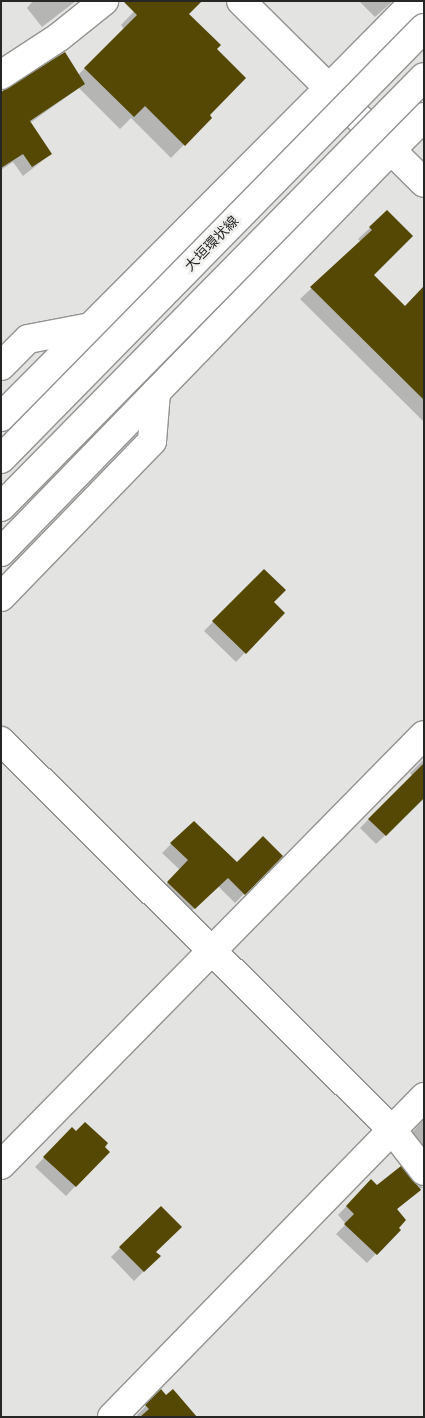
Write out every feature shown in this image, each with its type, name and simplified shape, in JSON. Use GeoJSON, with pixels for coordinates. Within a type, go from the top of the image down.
{"type":"FeatureCollection","features":[{"type":"Feature","properties":{"kind":"street"},"geometry":{"type":"LineString","coordinates":[[1,75],[59,37],[104,1]]}},
{"type":"Feature","properties":{"kind":"street"},"geometry":{"type":"LineString","coordinates":[[241,1],[424,184]]}},
{"type":"Feature","properties":{"kind":"street"},"geometry":{"type":"LineString","coordinates":[[1,417],[415,1]]}},
{"type":"Feature","properties":{"kind":"street","name":"大垣環状線"},"geometry":{"type":"LineString","coordinates":[[1,459],[424,28]]}},
{"type":"Feature","properties":{"kind":"street"},"geometry":{"type":"LineString","coordinates":[[1,507],[424,77]]}},
{"type":"Feature","properties":{"kind":"street"},"geometry":{"type":"LineString","coordinates":[[1,552],[424,117]]}},
{"type":"Feature","properties":{"kind":"street"},"geometry":{"type":"LineString","coordinates":[[1,366],[28,339],[91,327]]}},
{"type":"Feature","properties":{"kind":"street"},"geometry":{"type":"LineString","coordinates":[[1,597],[152,441],[156,392]]}},
{"type":"Feature","properties":{"kind":"street"},"geometry":{"type":"LineString","coordinates":[[1,1165],[424,735]]}},
{"type":"Feature","properties":{"kind":"street"},"geometry":{"type":"LineString","coordinates":[[1,741],[392,1130],[424,1171]]}},
{"type":"Feature","properties":{"kind":"street"},"geometry":{"type":"LineString","coordinates":[[112,1417],[424,1097]]}},
{"type":"Feature","properties":{"kind":"building"},"geometry":{"type":"Polygon","coordinates":[[[123,1],[202,1],[189,14],[221,45],[217,49],[246,78],[210,115],[212,118],[185,146],[145,106],[134,117],[84,68],[137,15],[123,1]]]}},
{"type":"Feature","properties":{"kind":"building"},"geometry":{"type":"Polygon","coordinates":[[[65,52],[85,84],[30,121],[52,154],[32,167],[23,154],[1,168],[1,92],[65,52]]]}},
{"type":"Feature","properties":{"kind":"building"},"geometry":{"type":"Polygon","coordinates":[[[387,210],[413,236],[374,275],[405,306],[424,286],[424,400],[310,287],[372,230],[369,227],[387,210]]]}},
{"type":"Feature","properties":{"kind":"building"},"geometry":{"type":"Polygon","coordinates":[[[264,569],[286,590],[274,602],[285,613],[246,654],[212,621],[264,569]]]}},
{"type":"Feature","properties":{"kind":"building"},"geometry":{"type":"Polygon","coordinates":[[[424,763],[424,798],[386,836],[368,819],[424,763]]]}},
{"type":"Feature","properties":{"kind":"building"},"geometry":{"type":"Polygon","coordinates":[[[194,821],[237,862],[263,836],[283,856],[245,895],[228,878],[195,909],[167,882],[188,860],[170,843],[194,821]]]}},
{"type":"Feature","properties":{"kind":"building"},"geometry":{"type":"Polygon","coordinates":[[[85,1122],[108,1143],[105,1147],[110,1152],[76,1187],[43,1157],[72,1127],[76,1131],[85,1122]]]}},
{"type":"Feature","properties":{"kind":"building"},"geometry":{"type":"Polygon","coordinates":[[[401,1166],[421,1190],[397,1209],[406,1220],[399,1228],[401,1230],[377,1255],[344,1224],[354,1214],[346,1206],[371,1179],[377,1185],[401,1166]]]}},
{"type":"Feature","properties":{"kind":"building"},"geometry":{"type":"Polygon","coordinates":[[[161,1206],[182,1227],[156,1252],[161,1256],[144,1272],[119,1247],[161,1206]]]}},
{"type":"Feature","properties":{"kind":"building"},"geometry":{"type":"Polygon","coordinates":[[[161,1389],[166,1395],[173,1389],[197,1417],[140,1417],[149,1409],[145,1405],[161,1389]]]}}]}
